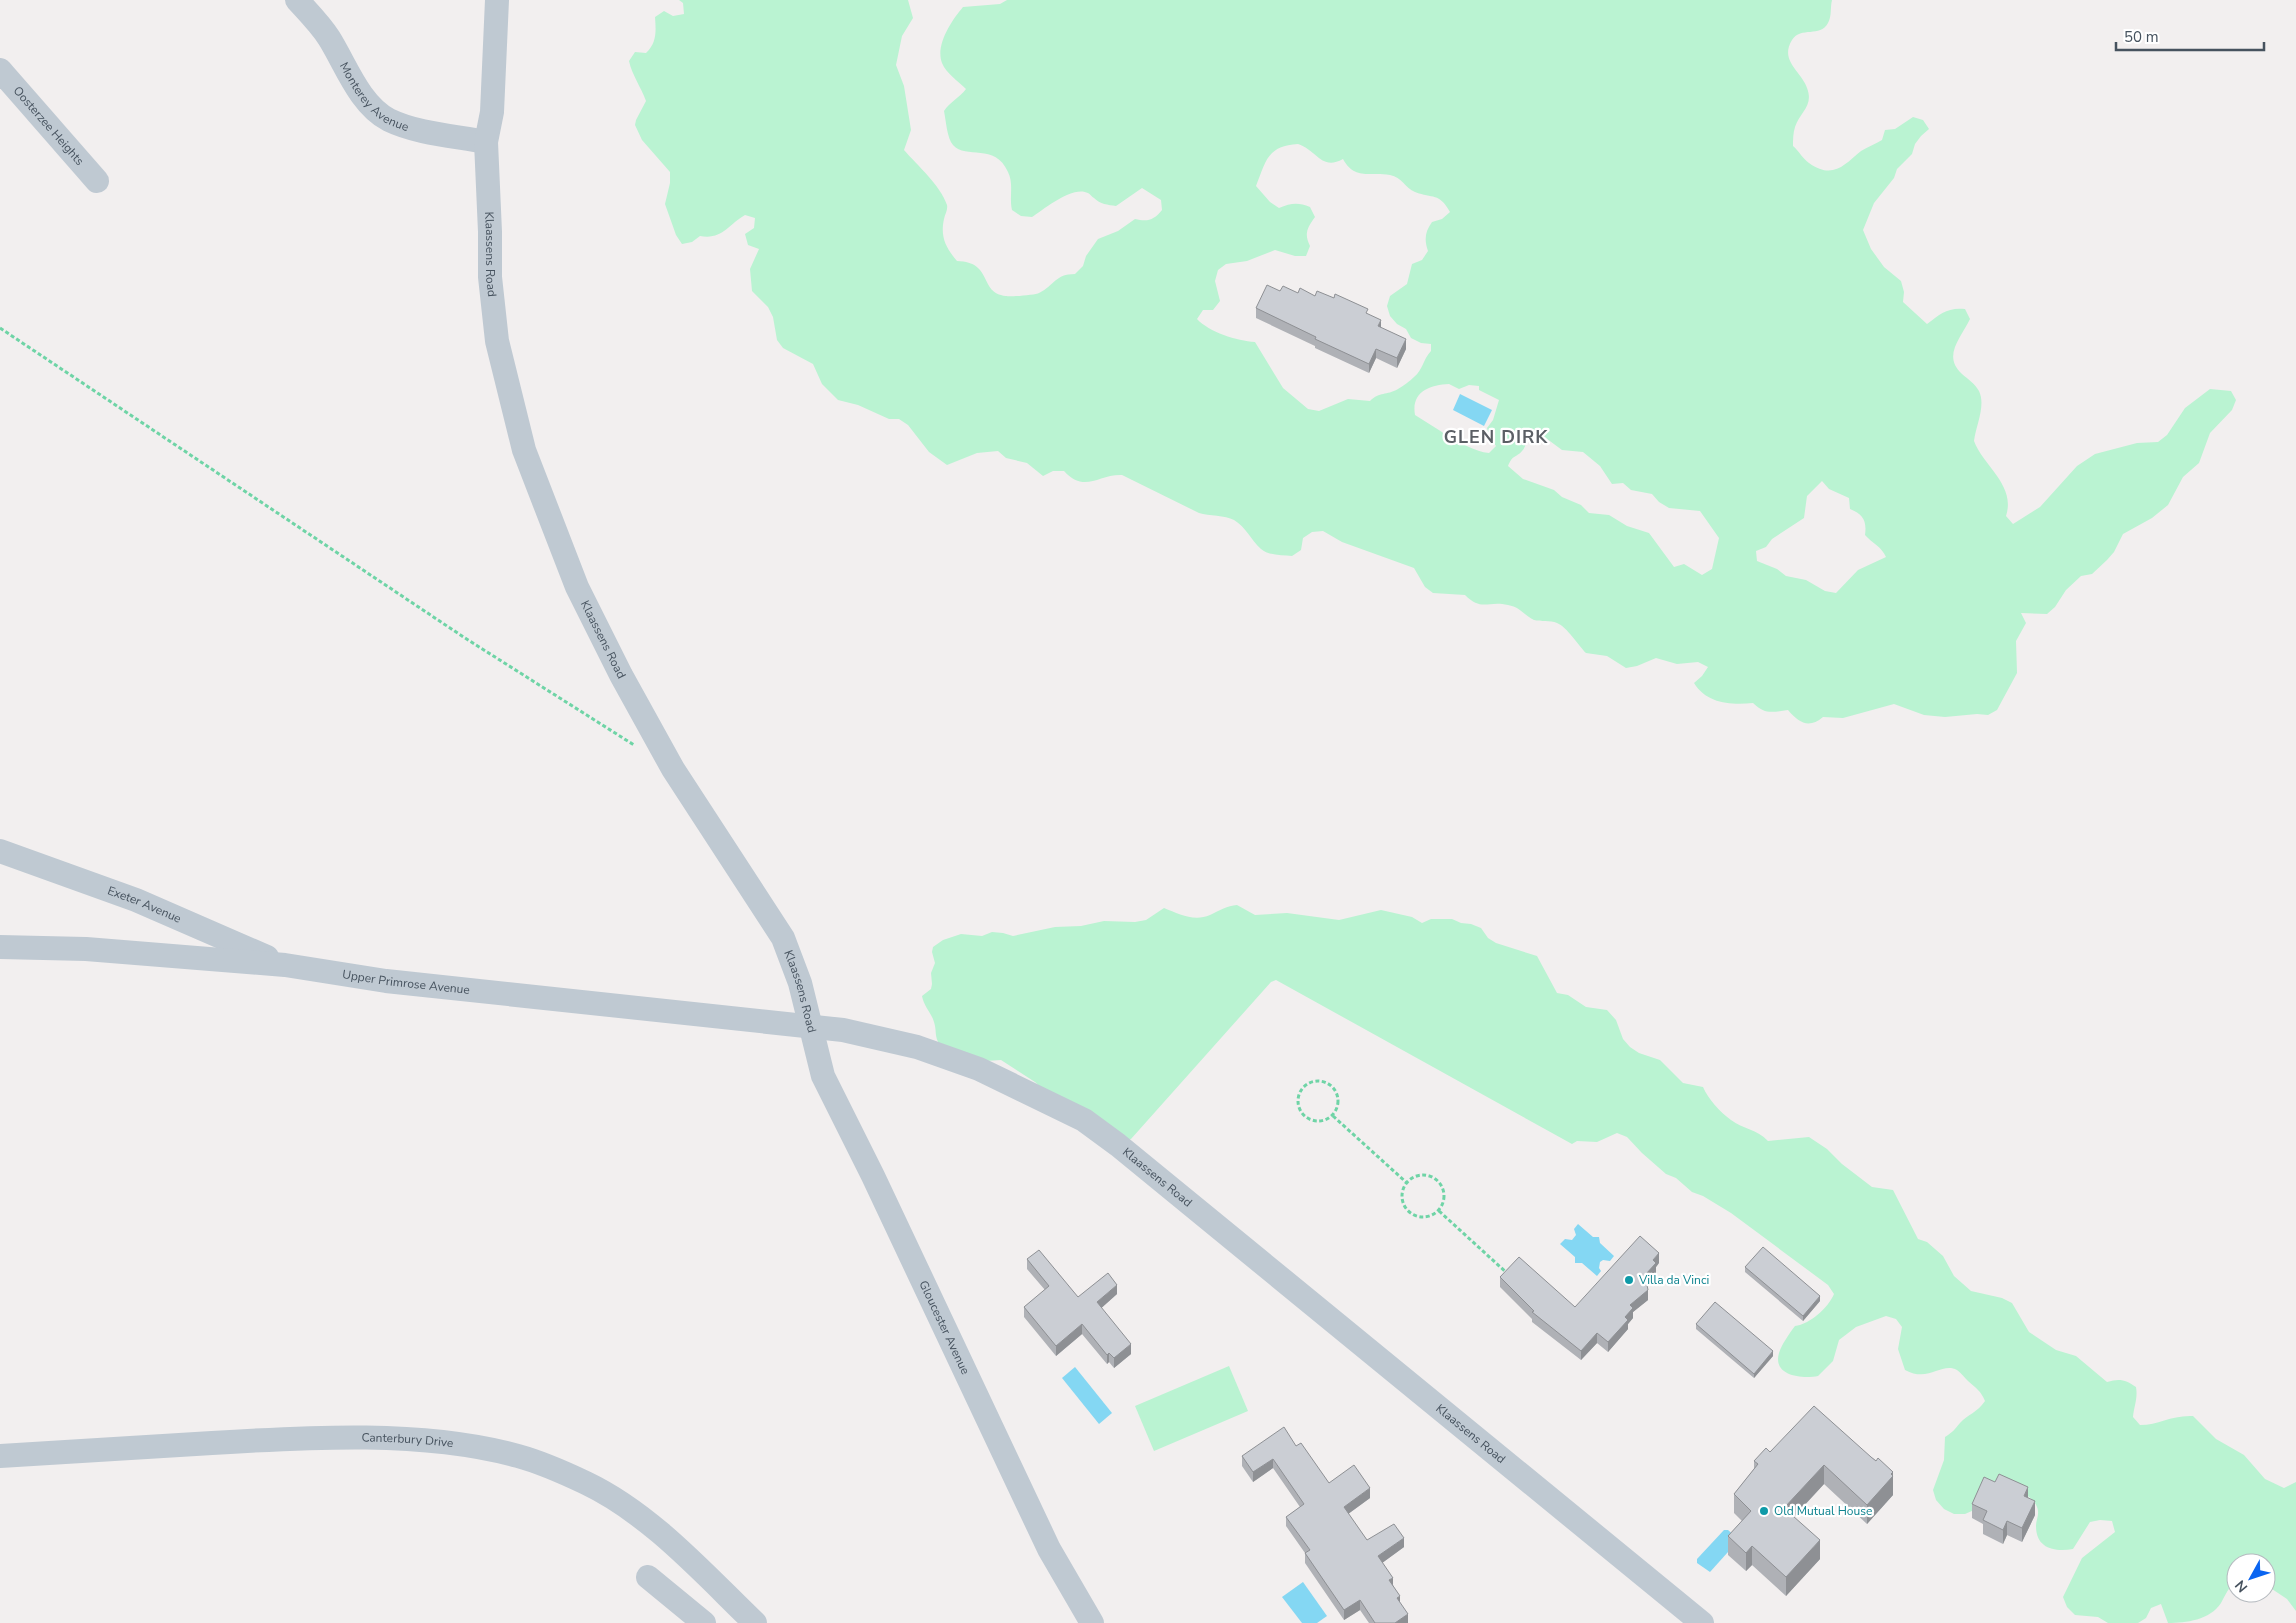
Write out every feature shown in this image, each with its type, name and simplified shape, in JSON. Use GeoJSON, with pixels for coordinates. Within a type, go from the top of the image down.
{"type":"FeatureCollection","features":[{"type":"Feature","properties":{"kind":"street","name":"Monterey Avenue"},"geometry":{"type":"LineString","coordinates":[[297,0],[327,36],[361,93],[373,108],[389,120],[410,127],[486,142]]}},
{"type":"Feature","properties":{"kind":"street","name":"Klaassens Road"},"geometry":{"type":"LineString","coordinates":[[497,0],[492,112],[486,142],[490,277],[497,341],[524,450],[577,587],[596,627],[673,769],[783,938],[800,983],[811,1026],[878,1036],[917,1047],[979,1069],[1084,1120],[1133,1157],[1702,1623]]}},
{"type":"Feature","properties":{"kind":"street","name":"Oosterzee Heights"},"geometry":{"type":"LineString","coordinates":[[0,70],[97,181]]}},
{"type":"Feature","properties":{"kind":"street","name":"Exeter Avenue"},"geometry":{"type":"LineString","coordinates":[[0,851],[136,900],[285,965]]}},
{"type":"Feature","properties":{"kind":"street","name":"Upper Primrose Avenue"},"geometry":{"type":"LineString","coordinates":[[0,947],[86,949],[285,965],[386,981],[811,1026]]}},
{"type":"Feature","properties":{"kind":"street","name":"Gloucester Avenue"},"geometry":{"type":"LineString","coordinates":[[811,1026],[823,1076],[834,1100],[873,1176],[1048,1549],[1092,1623]]}},
{"type":"Feature","properties":{"kind":"street","name":"Canterbury Drive"},"geometry":{"type":"LineString","coordinates":[[0,1456],[285,1439],[390,1438],[451,1444],[518,1456],[587,1483],[621,1503],[682,1551],[755,1623]]}},
{"type":"Feature","properties":{"kind":"street"},"geometry":{"type":"LineString","coordinates":[[648,1577],[704,1623]]}},
{"type":"Feature","properties":{"kind":"path"},"geometry":{"type":"LineString","coordinates":[[0,328],[465,638],[640,748]]}},
{"type":"Feature","properties":{"kind":"path"},"geometry":{"type":"LineString","coordinates":[[1316,1081],[1332,1086],[1338,1101],[1332,1116],[1319,1122],[1304,1116],[1297,1103],[1302,1088],[1316,1081]]}},
{"type":"Feature","properties":{"kind":"path"},"geometry":{"type":"LineString","coordinates":[[1332,1116],[1407,1182]]}},
{"type":"Feature","properties":{"kind":"path"},"geometry":{"type":"LineString","coordinates":[[1418,1175],[1438,1180],[1442,1186],[1445,1199],[1439,1211],[1427,1218],[1421,1218],[1409,1212],[1402,1201],[1403,1188],[1407,1182],[1418,1175]]}},
{"type":"Feature","properties":{"kind":"path"},"geometry":{"type":"LineString","coordinates":[[1439,1211],[1510,1276]]}},
{"type":"Feature","properties":{"kind":"green space"},"geometry":{"type":"Polygon","coordinates":[[[679,0],[908,0],[913,18],[902,36],[896,65],[904,86],[911,130],[904,150],[934,183],[944,198],[947,210],[943,225],[943,237],[953,256],[957,261],[976,266],[997,294],[1012,296],[1039,293],[1059,278],[1068,274],[1075,274],[1083,266],[1086,256],[1098,239],[1118,231],[1135,219],[1147,220],[1153,218],[1162,210],[1161,200],[1142,188],[1116,206],[1107,205],[1082,191],[1059,199],[1032,217],[1021,216],[1012,210],[1011,181],[1002,163],[996,157],[988,154],[959,149],[953,145],[948,134],[944,111],[966,89],[949,74],[940,56],[946,33],[963,7],[1000,4],[1007,0],[1832,0],[1830,18],[1825,27],[1796,36],[1789,47],[1788,54],[1790,60],[1809,94],[1806,109],[1795,127],[1793,146],[1809,163],[1817,168],[1832,170],[1838,169],[1861,151],[1882,140],[1885,130],[1895,129],[1913,117],[1923,120],[1929,129],[1915,144],[1912,154],[1897,169],[1894,178],[1874,203],[1863,230],[1871,249],[1884,267],[1901,281],[1904,292],[1903,302],[1927,324],[1949,310],[1965,309],[1970,319],[1955,347],[1954,360],[1956,367],[1979,391],[1981,409],[1974,441],[2003,486],[2007,495],[2008,505],[2006,516],[2013,524],[2040,507],[2077,466],[2095,454],[2137,443],[2158,442],[2167,435],[2185,408],[2210,389],[2231,391],[2236,400],[2232,410],[2210,433],[2199,463],[2183,477],[2168,505],[2152,518],[2123,534],[2114,552],[2107,560],[2092,574],[2081,576],[2066,590],[2055,607],[2047,614],[2021,613],[2026,623],[2016,641],[2017,673],[1997,710],[1988,715],[1977,714],[1945,717],[1924,715],[1894,704],[1843,718],[1823,717],[1813,723],[1804,723],[1788,710],[1769,712],[1757,707],[1753,703],[1736,704],[1720,702],[1699,690],[1694,683],[1708,667],[1698,662],[1677,664],[1656,658],[1637,666],[1626,668],[1607,656],[1586,653],[1568,632],[1557,623],[1534,620],[1516,607],[1508,605],[1481,604],[1476,603],[1465,595],[1433,593],[1425,587],[1414,568],[1342,542],[1323,531],[1312,532],[1303,538],[1301,550],[1292,556],[1272,554],[1261,549],[1242,526],[1234,520],[1199,513],[1122,475],[1113,475],[1085,482],[1072,478],[1064,471],[1053,471],[1043,476],[1027,463],[1006,458],[998,451],[977,453],[947,465],[929,452],[908,425],[899,419],[889,419],[858,405],[838,400],[822,384],[813,364],[783,348],[777,340],[773,317],[768,307],[752,291],[750,269],[759,249],[748,245],[745,234],[754,228],[755,218],[745,215],[719,234],[708,237],[700,236],[692,242],[682,244],[676,235],[665,204],[670,183],[670,172],[642,140],[635,125],[646,101],[629,61],[635,52],[646,53],[650,49],[654,41],[655,17],[664,11],[673,16],[684,14],[683,3],[679,0]],[[1298,144],[1288,145],[1269,156],[1256,186],[1270,202],[1279,208],[1295,204],[1310,207],[1315,217],[1307,231],[1310,246],[1306,256],[1295,256],[1275,250],[1247,261],[1226,264],[1218,270],[1215,281],[1220,301],[1213,310],[1203,310],[1197,319],[1202,324],[1224,335],[1255,342],[1283,388],[1308,409],[1319,411],[1348,399],[1370,401],[1377,396],[1398,389],[1411,380],[1417,374],[1431,351],[1431,344],[1421,343],[1411,338],[1406,329],[1397,324],[1390,316],[1387,306],[1390,296],[1407,284],[1412,264],[1422,260],[1428,251],[1426,236],[1432,222],[1442,219],[1450,212],[1439,199],[1415,192],[1394,176],[1358,173],[1348,166],[1343,159],[1329,163],[1298,144]],[[1449,384],[1428,388],[1419,395],[1414,407],[1415,415],[1442,432],[1449,440],[1489,453],[1496,446],[1490,438],[1487,428],[1493,420],[1499,400],[1479,390],[1479,386],[1469,385],[1459,389],[1449,384]],[[1535,430],[1532,432],[1524,448],[1511,460],[1508,466],[1523,479],[1554,490],[1562,497],[1581,505],[1589,513],[1609,515],[1627,526],[1649,533],[1674,567],[1684,564],[1702,575],[1712,569],[1719,538],[1700,511],[1669,508],[1659,502],[1652,494],[1631,490],[1623,483],[1612,484],[1600,466],[1583,452],[1562,450],[1535,430]],[[1822,481],[1807,496],[1804,518],[1772,539],[1766,547],[1756,551],[1757,561],[1777,569],[1786,576],[1806,580],[1825,591],[1836,593],[1858,570],[1886,557],[1865,535],[1865,522],[1858,513],[1850,509],[1849,498],[1829,489],[1822,481]]]}},
{"type":"Feature","properties":{"kind":"green space"},"geometry":{"type":"Polygon","coordinates":[[[1237,905],[1255,915],[1287,913],[1339,920],[1381,910],[1412,917],[1422,923],[1431,919],[1452,919],[1481,928],[1488,938],[1496,943],[1537,956],[1557,993],[1568,995],[1586,1007],[1607,1010],[1616,1020],[1623,1039],[1630,1047],[1639,1053],[1660,1060],[1683,1083],[1703,1087],[1715,1105],[1736,1123],[1759,1134],[1768,1141],[1809,1137],[1827,1149],[1842,1164],[1872,1187],[1893,1190],[1918,1239],[1927,1242],[1943,1256],[1954,1276],[1971,1291],[2002,1298],[2012,1303],[2029,1332],[2056,1350],[2076,1356],[2107,1382],[2123,1380],[2136,1387],[2133,1417],[2140,1425],[2178,1417],[2193,1416],[2216,1439],[2244,1455],[2265,1479],[2284,1488],[2296,1482],[2296,1611],[2287,1599],[2276,1592],[2276,1553],[2226,1553],[2226,1594],[2216,1609],[2204,1617],[2168,1623],[2161,1604],[2151,1608],[2146,1618],[2138,1623],[2108,1623],[2098,1617],[2075,1615],[2067,1607],[2063,1597],[2082,1558],[2115,1532],[2112,1521],[2100,1520],[2090,1522],[2073,1549],[2060,1550],[2048,1547],[2039,1540],[2036,1526],[2038,1510],[2036,1504],[2020,1490],[1965,1514],[1954,1514],[1944,1509],[1936,1500],[1933,1490],[1944,1460],[1945,1437],[1985,1401],[1978,1390],[1957,1370],[1945,1368],[1928,1374],[1921,1374],[1905,1370],[1898,1349],[1902,1327],[1896,1319],[1886,1316],[1856,1327],[1839,1340],[1833,1361],[1818,1376],[1805,1377],[1785,1372],[1780,1367],[1778,1361],[1782,1346],[1795,1326],[1812,1319],[1827,1305],[1834,1294],[1828,1285],[1731,1213],[1703,1196],[1692,1192],[1676,1178],[1666,1174],[1627,1137],[1617,1133],[1597,1142],[1577,1141],[1572,1144],[1276,980],[1271,982],[1131,1139],[1126,1140],[1048,1094],[1035,1082],[1001,1060],[985,1061],[940,1045],[938,1042],[934,1022],[922,996],[931,989],[931,973],[935,963],[932,952],[933,947],[943,940],[961,934],[982,936],[992,932],[1013,936],[1055,927],[1081,926],[1104,921],[1135,922],[1146,920],[1164,908],[1175,913],[1198,918],[1237,905]]]}},
{"type":"Feature","properties":{"kind":"green space"},"geometry":{"type":"Polygon","coordinates":[[[1229,1366],[1248,1411],[1154,1451],[1135,1406],[1229,1366]]]}},
{"type":"Feature","properties":{"kind":"water"},"geometry":{"type":"Polygon","coordinates":[[[1460,394],[1492,410],[1484,426],[1453,410],[1460,394]]]}},
{"type":"Feature","properties":{"kind":"water"},"geometry":{"type":"Polygon","coordinates":[[[1578,1224],[1593,1237],[1599,1237],[1600,1243],[1614,1256],[1610,1261],[1603,1260],[1600,1262],[1599,1268],[1601,1271],[1597,1276],[1582,1263],[1575,1263],[1575,1257],[1560,1244],[1565,1239],[1572,1240],[1576,1235],[1574,1229],[1578,1224]]]}},
{"type":"Feature","properties":{"kind":"water"},"geometry":{"type":"Polygon","coordinates":[[[1075,1367],[1112,1413],[1099,1424],[1062,1378],[1075,1367]]]}},
{"type":"Feature","properties":{"kind":"water"},"geometry":{"type":"Polygon","coordinates":[[[1724,1530],[1728,1530],[1737,1538],[1737,1542],[1710,1572],[1697,1563],[1697,1559],[1724,1530]]]}},
{"type":"Feature","properties":{"kind":"water"},"geometry":{"type":"Polygon","coordinates":[[[1303,1582],[1327,1616],[1317,1623],[1302,1623],[1282,1597],[1303,1582]]]}},
{"type":"Feature","properties":{"kind":"building"},"geometry":{"type":"Polygon","coordinates":[[[1267,285],[1280,291],[1283,286],[1298,293],[1300,288],[1315,296],[1317,291],[1334,298],[1335,294],[1368,309],[1366,313],[1381,320],[1378,326],[1406,339],[1397,358],[1376,349],[1369,364],[1315,339],[1316,337],[1256,308],[1267,285]]]}},
{"type":"Feature","properties":{"kind":"building","name":"Villa da Vinci"},"geometry":{"type":"Polygon","coordinates":[[[1640,1236],[1659,1253],[1653,1260],[1656,1263],[1645,1275],[1648,1290],[1630,1305],[1633,1308],[1625,1317],[1628,1320],[1608,1342],[1597,1333],[1581,1351],[1532,1312],[1534,1311],[1500,1277],[1519,1257],[1575,1307],[1640,1236]]]}},
{"type":"Feature","properties":{"kind":"building"},"geometry":{"type":"Polygon","coordinates":[[[1763,1247],[1820,1296],[1803,1316],[1745,1267],[1763,1247]]]}},
{"type":"Feature","properties":{"kind":"building"},"geometry":{"type":"Polygon","coordinates":[[[1039,1250],[1078,1297],[1108,1273],[1117,1285],[1097,1302],[1131,1344],[1114,1358],[1109,1353],[1107,1355],[1082,1324],[1056,1346],[1024,1307],[1049,1286],[1027,1259],[1039,1250]]]}},
{"type":"Feature","properties":{"kind":"building"},"geometry":{"type":"Polygon","coordinates":[[[1715,1302],[1773,1351],[1754,1374],[1696,1324],[1715,1302]]]}},
{"type":"Feature","properties":{"kind":"building","name":"Old Mutual House"},"geometry":{"type":"Polygon","coordinates":[[[1814,1406],[1871,1457],[1876,1461],[1878,1458],[1893,1472],[1891,1474],[1893,1476],[1867,1505],[1824,1465],[1784,1508],[1820,1540],[1786,1577],[1752,1546],[1746,1553],[1728,1536],[1751,1511],[1734,1494],[1758,1464],[1754,1461],[1766,1448],[1770,1452],[1814,1406]]]}},
{"type":"Feature","properties":{"kind":"building"},"geometry":{"type":"Polygon","coordinates":[[[1284,1427],[1296,1446],[1301,1443],[1329,1483],[1354,1465],[1370,1488],[1344,1507],[1367,1540],[1394,1524],[1404,1538],[1378,1556],[1393,1578],[1389,1580],[1400,1596],[1397,1598],[1408,1614],[1395,1623],[1375,1623],[1360,1600],[1344,1610],[1305,1553],[1310,1550],[1286,1517],[1304,1504],[1273,1459],[1253,1472],[1242,1456],[1284,1427]]]}},
{"type":"Feature","properties":{"kind":"building"},"geometry":{"type":"Polygon","coordinates":[[[1999,1474],[2028,1487],[2024,1496],[2035,1501],[2022,1528],[2007,1521],[2003,1530],[1983,1520],[1987,1511],[1972,1504],[1984,1477],[1995,1482],[1999,1474]]]}},
{"type":"Feature","properties":{"kind":"place","name":"Villa da Vinci"},"geometry":{"type":"Point","coordinates":[1629,1280]}},
{"type":"Feature","properties":{"kind":"place","name":"Old Mutual House"},"geometry":{"type":"Point","coordinates":[1764,1511]}},
{"type":"Feature","properties":{"kind":"district","name":"GLEN DIRK"},"geometry":{"type":"Point","coordinates":[1496,437]}}]}
